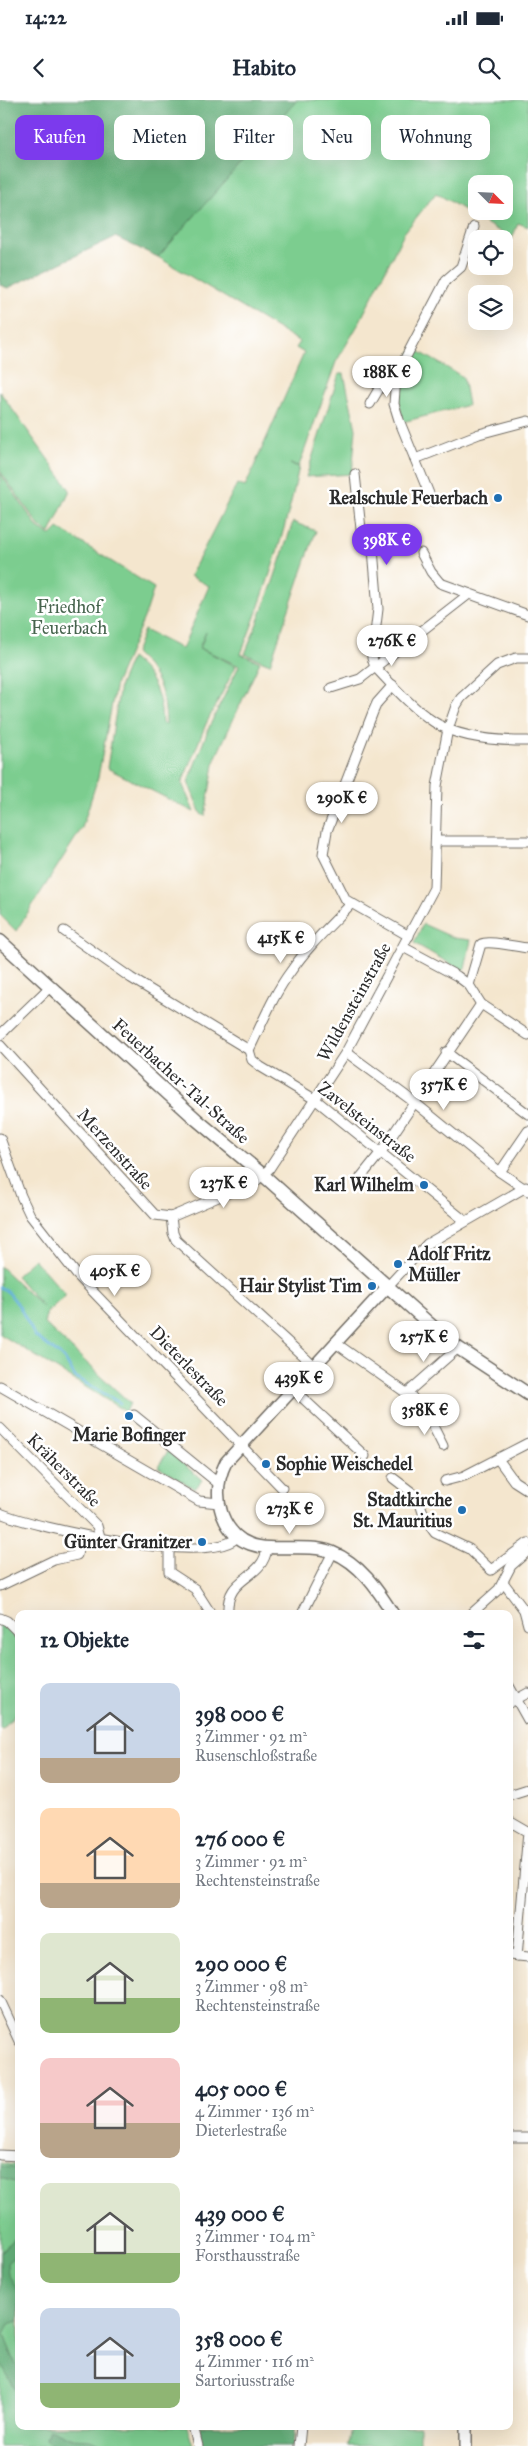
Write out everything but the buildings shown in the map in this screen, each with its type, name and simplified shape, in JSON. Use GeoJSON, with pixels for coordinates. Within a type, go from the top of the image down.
{"type":"FeatureCollection","features":[{"type":"Feature","properties":{"kind":"main road","name":"Feuerbacher-Tal-Straße"},"geometry":{"type":"LineString","coordinates":[[0,941],[197,1120],[458,1348],[528,1394]]}},
{"type":"Feature","properties":{"kind":"street"},"geometry":{"type":"LineString","coordinates":[[432,501],[394,404],[396,376],[446,280],[461,267],[474,227]]}},
{"type":"Feature","properties":{"kind":"street"},"geometry":{"type":"LineString","coordinates":[[370,404],[386,377],[396,376]]}},
{"type":"Feature","properties":{"kind":"street"},"geometry":{"type":"LineString","coordinates":[[415,459],[479,434],[528,421]]}},
{"type":"Feature","properties":{"kind":"street"},"geometry":{"type":"LineString","coordinates":[[355,474],[361,529],[372,537],[378,609],[372,658],[375,666],[422,714],[436,724],[495,741],[528,741]]}},
{"type":"Feature","properties":{"kind":"street"},"geometry":{"type":"LineString","coordinates":[[421,553],[431,572],[440,582],[528,615]]}},
{"type":"Feature","properties":{"kind":"street"},"geometry":{"type":"LineString","coordinates":[[331,688],[360,679],[470,594]]}},
{"type":"Feature","properties":{"kind":"street","name":"Wildensteinstraße"},"geometry":{"type":"LineString","coordinates":[[171,1217],[234,1192],[263,1176],[316,1100],[346,1052],[410,936],[434,888],[437,841],[437,786],[448,729],[461,698],[497,665],[516,658],[528,658]]}},
{"type":"Feature","properties":{"kind":"street"},"geometry":{"type":"LineString","coordinates":[[393,685],[378,703],[374,712],[324,840],[324,858],[342,896],[351,904],[410,936]]}},
{"type":"Feature","properties":{"kind":"street"},"geometry":{"type":"LineString","coordinates":[[437,841],[528,841]]}},
{"type":"Feature","properties":{"kind":"street"},"geometry":{"type":"LineString","coordinates":[[249,1050],[290,972],[305,952],[351,904]]}},
{"type":"Feature","properties":{"kind":"street","name":"Zavelsteinstraße"},"geometry":{"type":"LineString","coordinates":[[64,931],[131,978],[249,1050],[252,1060],[316,1100],[465,1221]]}},
{"type":"Feature","properties":{"kind":"street"},"geometry":{"type":"LineString","coordinates":[[469,985],[481,944],[486,942],[528,948]]}},
{"type":"Feature","properties":{"kind":"street"},"geometry":{"type":"LineString","coordinates":[[403,948],[457,976],[469,985],[481,1004],[528,1035]]}},
{"type":"Feature","properties":{"kind":"street"},"geometry":{"type":"LineString","coordinates":[[0,1035],[51,986]]}},
{"type":"Feature","properties":{"kind":"street"},"geometry":{"type":"LineString","coordinates":[[361,1177],[381,1152],[446,1052],[481,1004]]}},
{"type":"Feature","properties":{"kind":"street","name":"Merzenstraße"},"geometry":{"type":"LineString","coordinates":[[0,1045],[151,1212],[159,1216],[171,1217]]}},
{"type":"Feature","properties":{"kind":"street"},"geometry":{"type":"LineString","coordinates":[[346,1052],[414,1102],[500,1172],[526,1189],[465,1221],[420,1249],[336,1344],[226,1462],[219,1484],[219,1503],[226,1522],[238,1536],[266,1549],[311,1547],[333,1552],[360,1570],[372,1583],[390,1610]]}},
{"type":"Feature","properties":{"kind":"street"},"geometry":{"type":"LineString","coordinates":[[446,1052],[528,1114]]}},
{"type":"Feature","properties":{"kind":"street"},"geometry":{"type":"LineString","coordinates":[[500,1172],[528,1131]]}},
{"type":"Feature","properties":{"kind":"street","name":"Dieterlestraße"},"geometry":{"type":"LineString","coordinates":[[0,1138],[21,1196],[47,1238],[77,1275],[282,1488]]}},
{"type":"Feature","properties":{"kind":"street"},"geometry":{"type":"LineString","coordinates":[[171,1217],[176,1240],[315,1367]]}},
{"type":"Feature","properties":{"kind":"street"},"geometry":{"type":"LineString","coordinates":[[336,1344],[407,1393],[427,1416],[443,1446]]}},
{"type":"Feature","properties":{"kind":"street"},"geometry":{"type":"LineString","coordinates":[[407,1393],[458,1348]]}},
{"type":"Feature","properties":{"kind":"street"},"geometry":{"type":"LineString","coordinates":[[0,1386],[199,1501],[219,1503]]}},
{"type":"Feature","properties":{"kind":"street"},"geometry":{"type":"LineString","coordinates":[[294,1390],[365,1456]]}},
{"type":"Feature","properties":{"kind":"street"},"geometry":{"type":"LineString","coordinates":[[134,1415],[219,1484]]}},
{"type":"Feature","properties":{"kind":"street","name":"Kräherstraße"},"geometry":{"type":"LineString","coordinates":[[0,1428],[97,1526],[100,1537]]}},
{"type":"Feature","properties":{"kind":"street"},"geometry":{"type":"LineString","coordinates":[[445,1481],[464,1476],[528,1443]]}},
{"type":"Feature","properties":{"kind":"street"},"geometry":{"type":"LineString","coordinates":[[498,1459],[514,1481],[528,1490]]}},
{"type":"Feature","properties":{"kind":"street"},"geometry":{"type":"LineString","coordinates":[[393,1478],[418,1498],[425,1519],[435,1533],[469,1549],[491,1570],[528,1543]]}},
{"type":"Feature","properties":{"kind":"street"},"geometry":{"type":"LineString","coordinates":[[0,1513],[30,1524],[82,1535],[169,1548],[221,1547],[233,1543],[238,1536]]}},
{"type":"Feature","properties":{"kind":"street"},"geometry":{"type":"LineString","coordinates":[[0,1586],[54,1560],[77,1555],[82,1535]]}},
{"type":"Feature","properties":{"kind":"street"},"geometry":{"type":"LineString","coordinates":[[169,1548],[169,1572],[195,1589],[208,1610]]}},
{"type":"Feature","properties":{"kind":"street"},"geometry":{"type":"LineString","coordinates":[[228,1610],[230,1592],[237,1583],[260,1568],[266,1549]]}},
{"type":"Feature","properties":{"kind":"street"},"geometry":{"type":"LineString","coordinates":[[475,1610],[503,1582],[511,1566],[528,1551]]}},
{"type":"Feature","properties":{"kind":"street"},"geometry":{"type":"LineString","coordinates":[[304,1610],[333,1552]]}},
{"type":"Feature","properties":{"kind":"street"},"geometry":{"type":"LineString","coordinates":[[503,1582],[526,1610],[528,1625]]}},
{"type":"Feature","properties":{"kind":"street"},"geometry":{"type":"LineString","coordinates":[[0,1618],[7,1621],[15,1629]]}},
{"type":"Feature","properties":{"kind":"street"},"geometry":{"type":"LineString","coordinates":[[528,1693],[513,1701],[528,1720]]}},
{"type":"Feature","properties":{"kind":"street"},"geometry":{"type":"LineString","coordinates":[[513,1793],[528,1789]]}},
{"type":"Feature","properties":{"kind":"street"},"geometry":{"type":"LineString","coordinates":[[513,1823],[528,1832],[513,1956],[528,1957]]}},
{"type":"Feature","properties":{"kind":"street"},"geometry":{"type":"LineString","coordinates":[[0,2000],[15,2032]]}},
{"type":"Feature","properties":{"kind":"street"},"geometry":{"type":"LineString","coordinates":[[513,2138],[528,2138]]}},
{"type":"Feature","properties":{"kind":"street"},"geometry":{"type":"LineString","coordinates":[[0,2154],[15,2156]]}},
{"type":"Feature","properties":{"kind":"street"},"geometry":{"type":"LineString","coordinates":[[194,2430],[198,2446]]}},
{"type":"Feature","properties":{"kind":"street"},"geometry":{"type":"LineString","coordinates":[[299,2446],[301,2430]]}},
{"type":"Feature","properties":{"kind":"street"},"geometry":{"type":"LineString","coordinates":[[466,2430],[466,2446]]}},
{"type":"Feature","properties":{"kind":"green space"},"geometry":{"type":"Polygon","coordinates":[[[0,100],[297,100],[284,115],[215,115],[215,160],[244,160],[158,257],[115,237],[8,288],[0,285],[0,100]]]}},
{"type":"Feature","properties":{"kind":"green space"},"geometry":{"type":"Polygon","coordinates":[[[297,100],[528,100],[528,227],[518,223],[513,236],[513,230],[497,230],[481,220],[513,220],[513,175],[468,175],[468,212],[436,193],[404,233],[358,325],[336,362],[299,466],[290,464],[299,467],[288,515],[241,654],[260,662],[215,759],[205,816],[201,814],[188,782],[210,725],[239,666],[200,648],[206,632],[199,648],[236,666],[206,724],[182,783],[194,812],[107,768],[120,685],[131,658],[151,679],[158,695],[162,723],[166,725],[164,703],[159,685],[150,669],[135,653],[144,630],[182,649],[209,586],[190,576],[237,484],[245,487],[304,353],[296,348],[300,342],[158,257],[244,160],[293,160],[293,115],[284,115],[297,100]]]}},
{"type":"Feature","properties":{"kind":"green space"},"geometry":{"type":"Polygon","coordinates":[[[413,348],[463,377],[468,405],[403,422],[399,401],[400,384],[404,367],[413,348]]]}},
{"type":"Feature","properties":{"kind":"green space"},"geometry":{"type":"Polygon","coordinates":[[[339,374],[344,374],[356,429],[352,474],[306,477],[339,374]]]}},
{"type":"Feature","properties":{"kind":"green space"},"geometry":{"type":"Polygon","coordinates":[[[0,392],[70,490],[50,533],[40,527],[0,471],[0,392]]]}},
{"type":"Feature","properties":{"kind":"green space","name":"Friedhof Feuerbach"},"geometry":{"type":"Polygon","coordinates":[[[0,473],[39,529],[51,535],[58,528],[154,588],[146,613],[116,683],[98,777],[82,828],[16,931],[0,915],[0,473]]]}},
{"type":"Feature","properties":{"kind":"green space"},"geometry":{"type":"Polygon","coordinates":[[[293,522],[316,531],[270,664],[245,654],[272,585],[293,522]]]}},
{"type":"Feature","properties":{"kind":"green space"},"geometry":{"type":"Polygon","coordinates":[[[423,924],[454,938],[471,940],[465,969],[461,970],[414,943],[423,924]]]}},
{"type":"Feature","properties":{"kind":"green space"},"geometry":{"type":"Polygon","coordinates":[[[34,1259],[66,1295],[47,1312],[44,1323],[130,1403],[126,1412],[0,1334],[0,1266],[43,1307],[16,1276],[34,1259]]]}},
{"type":"Feature","properties":{"kind":"green space"},"geometry":{"type":"Polygon","coordinates":[[[168,1451],[202,1480],[195,1489],[158,1467],[168,1451]]]}},
{"type":"Feature","properties":{"kind":"green space"},"geometry":{"type":"Polygon","coordinates":[[[0,1623],[6,1624],[15,1636],[15,1715],[3,1729],[0,1729],[0,1623]]]}},
{"type":"Feature","properties":{"kind":"green space"},"geometry":{"type":"Polygon","coordinates":[[[0,2163],[15,2165],[15,2430],[188,2430],[193,2446],[0,2446],[0,2163]]]}},
{"type":"Feature","properties":{"kind":"green space"},"geometry":{"type":"Polygon","coordinates":[[[0,2166],[15,2168],[15,2182],[0,2178],[0,2166]]]}},
{"type":"Feature","properties":{"kind":"green space"},"geometry":{"type":"Polygon","coordinates":[[[15,2239],[15,2256],[7,2263],[8,2274],[15,2285],[15,2322],[9,2324],[4,2335],[15,2362],[15,2388],[0,2362],[0,2252],[15,2239]]]}},
{"type":"Feature","properties":{"kind":"green space"},"geometry":{"type":"Polygon","coordinates":[[[49,2430],[51,2430],[69,2438],[90,2439],[106,2446],[53,2446],[46,2439],[49,2430]]]}},
{"type":"Feature","properties":{"kind":"green space"},"geometry":{"type":"Polygon","coordinates":[[[200,2430],[295,2430],[293,2446],[203,2446],[200,2430]]]}},
{"type":"Feature","properties":{"kind":"green space"},"geometry":{"type":"Polygon","coordinates":[[[350,2430],[420,2430],[420,2446],[348,2446],[350,2430]]]}},
{"type":"Feature","properties":{"kind":"waterway"},"geometry":{"type":"LineString","coordinates":[[0,1287],[9,1293],[19,1306],[35,1336],[64,1358],[75,1377],[120,1403]]}},
{"type":"Feature","properties":{"kind":"place","name":"Realschule Feuerbach"},"geometry":{"type":"Point","coordinates":[498,498]}},
{"type":"Feature","properties":{"kind":"place","name":"Karl Wilhelm"},"geometry":{"type":"Point","coordinates":[424,1185]}},
{"type":"Feature","properties":{"kind":"place","name":"Adolf Fritz Müller"},"geometry":{"type":"Point","coordinates":[398,1264]}},
{"type":"Feature","properties":{"kind":"place","name":"Hair Stylist Tim"},"geometry":{"type":"Point","coordinates":[372,1286]}},
{"type":"Feature","properties":{"kind":"place","name":"Marie Bofinger"},"geometry":{"type":"Point","coordinates":[129,1416]}},
{"type":"Feature","properties":{"kind":"place","name":"Sophie Weischedel"},"geometry":{"type":"Point","coordinates":[266,1464]}},
{"type":"Feature","properties":{"kind":"place","name":"Stadtkirche St. Mauritius"},"geometry":{"type":"Point","coordinates":[462,1510]}},
{"type":"Feature","properties":{"kind":"place","name":"Günter Granitzer"},"geometry":{"type":"Point","coordinates":[202,1542]}}]}
